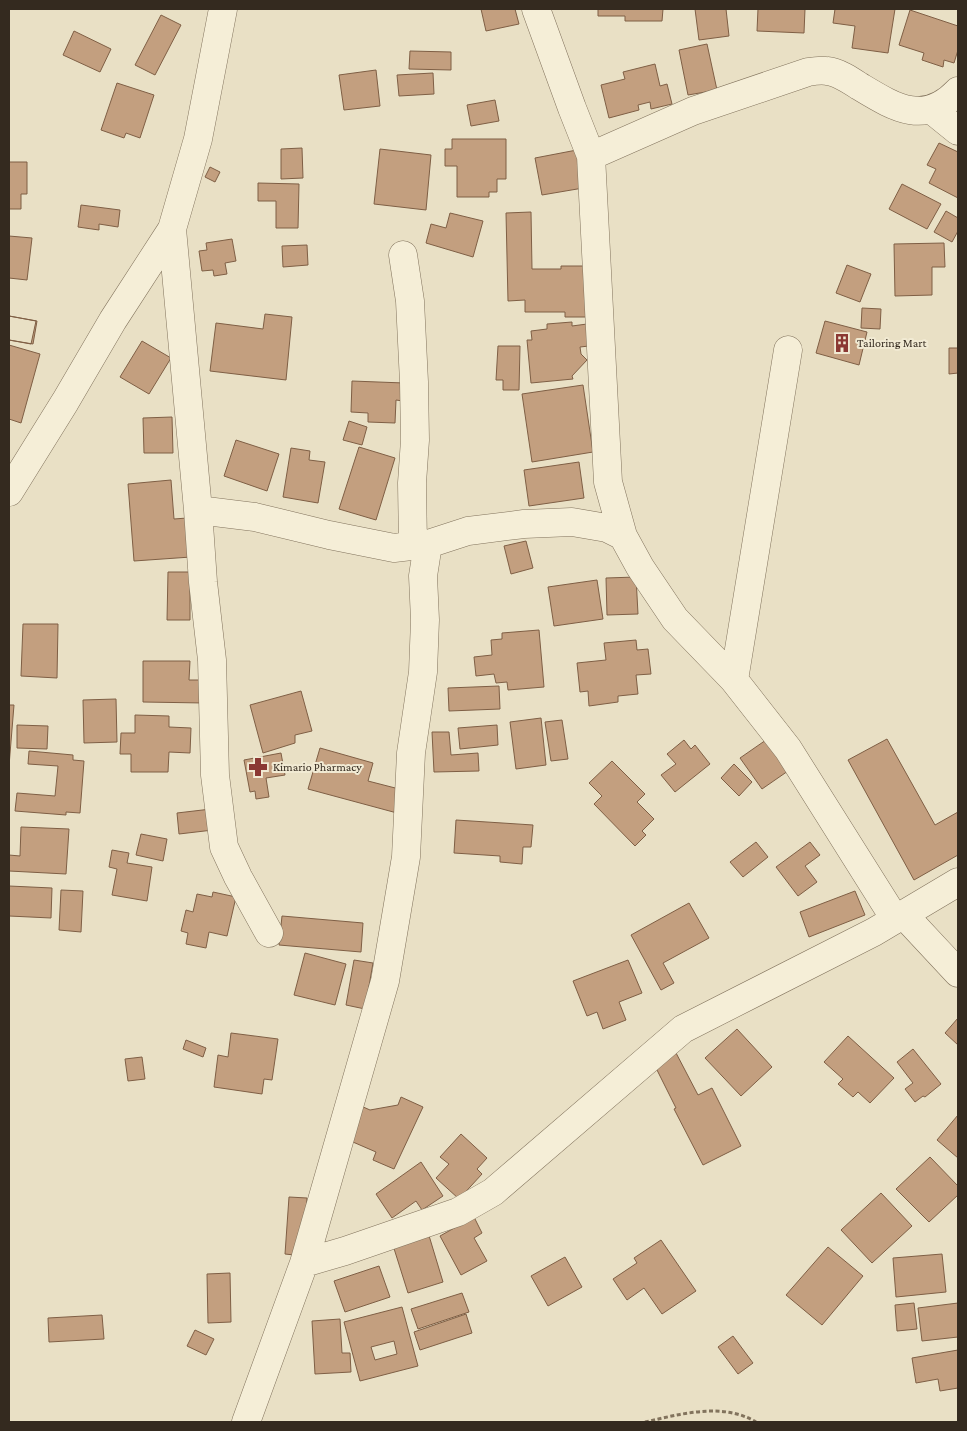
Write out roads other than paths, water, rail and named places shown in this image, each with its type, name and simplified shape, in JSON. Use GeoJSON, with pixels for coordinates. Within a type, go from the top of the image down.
{"type":"FeatureCollection","features":[{"type":"Feature","properties":{"kind":"street"},"geometry":{"type":"LineString","coordinates":[[9,492],[113,320],[172,229],[198,139],[222,9]]}},
{"type":"Feature","properties":{"kind":"street"},"geometry":{"type":"LineString","coordinates":[[536,9],[591,156],[608,482],[623,536],[640,567],[675,619],[734,680],[788,749],[899,916],[958,973]]}},
{"type":"Feature","properties":{"kind":"street"},"geometry":{"type":"LineString","coordinates":[[591,156],[693,111],[808,72],[828,71],[849,80],[889,104],[911,111],[932,110],[949,100],[958,91]]}},
{"type":"Feature","properties":{"kind":"street"},"geometry":{"type":"LineString","coordinates":[[932,110],[958,131]]}},
{"type":"Feature","properties":{"kind":"street"},"geometry":{"type":"LineString","coordinates":[[172,229],[203,582],[212,660],[215,774],[224,847],[238,877],[269,933]]}},
{"type":"Feature","properties":{"kind":"street"},"geometry":{"type":"LineString","coordinates":[[246,1422],[304,1263],[385,981],[406,856],[411,753],[423,672],[425,620],[423,576],[412,483],[415,440],[414,382],[410,301],[404,255]]}},
{"type":"Feature","properties":{"kind":"street"},"geometry":{"type":"LineString","coordinates":[[734,680],[788,350]]}},
{"type":"Feature","properties":{"kind":"street"},"geometry":{"type":"LineString","coordinates":[[198,510],[255,517],[394,548],[420,545],[468,531],[524,524],[572,522],[607,528],[623,536]]}},
{"type":"Feature","properties":{"kind":"street"},"geometry":{"type":"LineString","coordinates":[[304,1263],[458,1212],[493,1192],[683,1030],[874,932],[958,882]]}},
{"type":"Feature","properties":{"kind":"place","name":"Tailoring Mart"},"geometry":{"type":"Point","coordinates":[842,343]}},
{"type":"Feature","properties":{"kind":"place","name":"Kimario Pharmacy"},"geometry":{"type":"Point","coordinates":[258,767]}}]}
